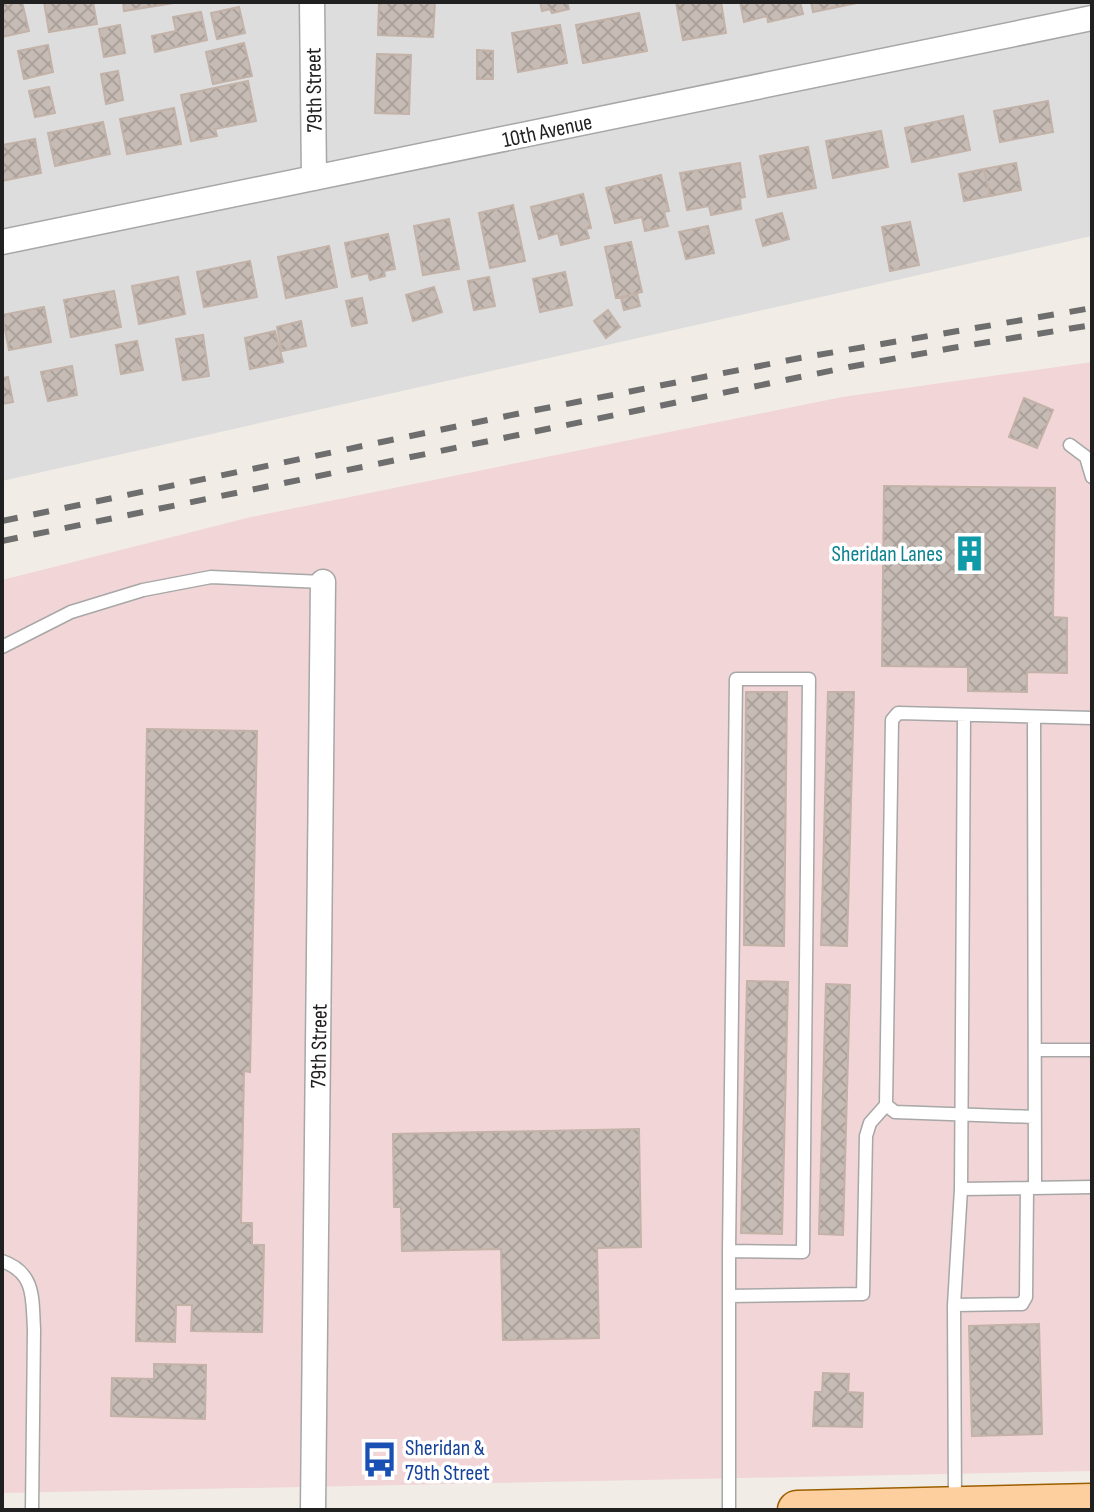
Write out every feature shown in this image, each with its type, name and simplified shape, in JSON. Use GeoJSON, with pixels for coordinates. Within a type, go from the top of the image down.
{"type":"FeatureCollection","features":[{"type":"Feature","properties":{"kind":"main road"},"geometry":{"type":"LineString","coordinates":[[797,1510],[1092,1503]]}},
{"type":"Feature","properties":{"kind":"street","name":"79th Street"},"geometry":{"type":"LineString","coordinates":[[312,2],[314,178]]}},
{"type":"Feature","properties":{"kind":"street","name":"10th Avenue"},"geometry":{"type":"LineString","coordinates":[[2,242],[1092,18]]}},
{"type":"Feature","properties":{"kind":"street","name":"79th Street"},"geometry":{"type":"LineString","coordinates":[[313,1510],[323,582]]}},
{"type":"Feature","properties":{"kind":"lane"},"geometry":{"type":"LineString","coordinates":[[1070,445],[1086,457],[1092,477]]}},
{"type":"Feature","properties":{"kind":"lane"},"geometry":{"type":"LineString","coordinates":[[2,647],[71,612],[143,590],[211,577],[323,582]]}},
{"type":"Feature","properties":{"kind":"lane"},"geometry":{"type":"LineString","coordinates":[[729,1251],[803,1252],[809,679],[736,679],[729,1251],[729,1510]]}},
{"type":"Feature","properties":{"kind":"lane"},"geometry":{"type":"LineString","coordinates":[[729,1296],[863,1294],[866,1136],[870,1123],[886,1105],[892,720],[898,713],[1092,718]]}},
{"type":"Feature","properties":{"kind":"lane"},"geometry":{"type":"LineString","coordinates":[[955,1505],[954,1305],[961,1189],[964,715]]}},
{"type":"Feature","properties":{"kind":"lane"},"geometry":{"type":"LineString","coordinates":[[954,1305],[1022,1304],[1026,1297],[1035,1117],[1034,717]]}},
{"type":"Feature","properties":{"kind":"lane"},"geometry":{"type":"LineString","coordinates":[[1035,1050],[1092,1050]]}},
{"type":"Feature","properties":{"kind":"lane"},"geometry":{"type":"LineString","coordinates":[[886,1105],[895,1112],[1035,1117]]}},
{"type":"Feature","properties":{"kind":"lane"},"geometry":{"type":"LineString","coordinates":[[961,1189],[1092,1187]]}},
{"type":"Feature","properties":{"kind":"lane"},"geometry":{"type":"LineString","coordinates":[[2,1261],[24,1273],[33,1303],[32,1510]]}},
{"type":"Feature","properties":{"kind":"shaded area"},"geometry":{"type":"Polygon","coordinates":[[[2,2],[1092,2],[1092,236],[2,481],[2,2]]]}},
{"type":"Feature","properties":{"kind":"shaded area"},"geometry":{"type":"Polygon","coordinates":[[[1092,362],[1092,1471],[2,1493],[2,580],[251,517],[842,397],[1092,362]]]}},
{"type":"Feature","properties":{"kind":"building"},"geometry":{"type":"Polygon","coordinates":[[[2,2],[22,2],[29,31],[2,37],[2,2]]]}},
{"type":"Feature","properties":{"kind":"building"},"geometry":{"type":"Polygon","coordinates":[[[44,2],[93,2],[97,24],[49,32],[44,2]]]}},
{"type":"Feature","properties":{"kind":"building"},"geometry":{"type":"Polygon","coordinates":[[[123,2],[180,2],[124,11],[123,2]]]}},
{"type":"Feature","properties":{"kind":"building"},"geometry":{"type":"Polygon","coordinates":[[[379,2],[435,2],[433,37],[378,35],[379,2]]]}},
{"type":"Feature","properties":{"kind":"building"},"geometry":{"type":"Polygon","coordinates":[[[540,2],[567,2],[569,9],[552,13],[550,9],[542,11],[540,2]]]}},
{"type":"Feature","properties":{"kind":"building"},"geometry":{"type":"Polygon","coordinates":[[[676,2],[721,2],[726,33],[683,40],[676,2]]]}},
{"type":"Feature","properties":{"kind":"building"},"geometry":{"type":"Polygon","coordinates":[[[740,2],[800,2],[803,14],[768,22],[767,16],[744,22],[740,2]]]}},
{"type":"Feature","properties":{"kind":"building"},"geometry":{"type":"Polygon","coordinates":[[[811,2],[862,2],[813,12],[811,2]]]}},
{"type":"Feature","properties":{"kind":"building"},"geometry":{"type":"Polygon","coordinates":[[[239,7],[245,33],[217,39],[211,13],[239,7]]]}},
{"type":"Feature","properties":{"kind":"building"},"geometry":{"type":"Polygon","coordinates":[[[201,12],[207,40],[155,52],[152,36],[176,31],[173,17],[201,12]]]}},
{"type":"Feature","properties":{"kind":"building"},"geometry":{"type":"Polygon","coordinates":[[[639,13],[647,51],[583,63],[576,25],[639,13]]]}},
{"type":"Feature","properties":{"kind":"building"},"geometry":{"type":"Polygon","coordinates":[[[120,25],[125,53],[104,57],[99,29],[120,25]]]}},
{"type":"Feature","properties":{"kind":"building"},"geometry":{"type":"Polygon","coordinates":[[[560,25],[567,63],[518,72],[512,33],[560,25]]]}},
{"type":"Feature","properties":{"kind":"building"},"geometry":{"type":"Polygon","coordinates":[[[244,43],[252,76],[213,84],[206,52],[244,43]]]}},
{"type":"Feature","properties":{"kind":"building"},"geometry":{"type":"Polygon","coordinates":[[[48,45],[53,72],[24,79],[18,51],[48,45]]]}},
{"type":"Feature","properties":{"kind":"building"},"geometry":{"type":"Polygon","coordinates":[[[477,50],[493,51],[493,79],[477,79],[477,50]]]}},
{"type":"Feature","properties":{"kind":"building"},"geometry":{"type":"Polygon","coordinates":[[[377,54],[411,55],[409,114],[375,113],[377,54]]]}},
{"type":"Feature","properties":{"kind":"building"},"geometry":{"type":"Polygon","coordinates":[[[118,71],[123,100],[106,104],[101,74],[118,71]]]}},
{"type":"Feature","properties":{"kind":"building"},"geometry":{"type":"Polygon","coordinates":[[[248,81],[256,121],[215,129],[217,136],[191,141],[181,95],[248,81]]]}},
{"type":"Feature","properties":{"kind":"building"},"geometry":{"type":"Polygon","coordinates":[[[49,87],[55,113],[35,117],[29,91],[49,87]]]}},
{"type":"Feature","properties":{"kind":"building"},"geometry":{"type":"Polygon","coordinates":[[[1048,101],[1053,132],[1000,142],[994,111],[1048,101]]]}},
{"type":"Feature","properties":{"kind":"building"},"geometry":{"type":"Polygon","coordinates":[[[174,108],[181,144],[127,154],[120,119],[174,108]]]}},
{"type":"Feature","properties":{"kind":"building"},"geometry":{"type":"Polygon","coordinates":[[[963,116],[970,150],[912,162],[905,128],[963,116]]]}},
{"type":"Feature","properties":{"kind":"building"},"geometry":{"type":"Polygon","coordinates":[[[103,122],[110,154],[55,166],[48,133],[103,122]]]}},
{"type":"Feature","properties":{"kind":"building"},"geometry":{"type":"Polygon","coordinates":[[[881,131],[888,167],[833,178],[826,141],[881,131]]]}},
{"type":"Feature","properties":{"kind":"building"},"geometry":{"type":"Polygon","coordinates":[[[35,139],[41,173],[2,181],[2,145],[35,139]]]}},
{"type":"Feature","properties":{"kind":"building"},"geometry":{"type":"Polygon","coordinates":[[[808,147],[816,188],[768,197],[760,156],[808,147]]]}},
{"type":"Feature","properties":{"kind":"building"},"geometry":{"type":"Polygon","coordinates":[[[740,163],[745,197],[740,198],[741,209],[711,215],[709,206],[687,210],[680,173],[740,163]]]}},
{"type":"Feature","properties":{"kind":"building"},"geometry":{"type":"Polygon","coordinates":[[[1016,163],[1021,190],[990,196],[984,169],[1016,163]]]}},
{"type":"Feature","properties":{"kind":"building"},"geometry":{"type":"Polygon","coordinates":[[[984,169],[990,196],[964,201],[959,174],[984,169]]]}},
{"type":"Feature","properties":{"kind":"building"},"geometry":{"type":"Polygon","coordinates":[[[661,175],[669,211],[664,212],[668,226],[645,231],[642,217],[615,223],[606,188],[661,175]]]}},
{"type":"Feature","properties":{"kind":"building"},"geometry":{"type":"Polygon","coordinates":[[[583,194],[591,228],[586,229],[589,238],[561,245],[558,233],[539,239],[531,207],[583,194]]]}},
{"type":"Feature","properties":{"kind":"building"},"geometry":{"type":"Polygon","coordinates":[[[513,205],[525,261],[490,268],[479,213],[513,205]]]}},
{"type":"Feature","properties":{"kind":"building"},"geometry":{"type":"Polygon","coordinates":[[[782,213],[789,239],[763,246],[756,220],[782,213]]]}},
{"type":"Feature","properties":{"kind":"building"},"geometry":{"type":"Polygon","coordinates":[[[449,219],[459,269],[423,275],[414,226],[449,219]]]}},
{"type":"Feature","properties":{"kind":"building"},"geometry":{"type":"Polygon","coordinates":[[[910,222],[919,265],[890,271],[882,227],[910,222]]]}},
{"type":"Feature","properties":{"kind":"building"},"geometry":{"type":"Polygon","coordinates":[[[708,226],[714,253],[686,259],[679,232],[708,226]]]}},
{"type":"Feature","properties":{"kind":"building"},"geometry":{"type":"Polygon","coordinates":[[[388,234],[395,269],[384,271],[385,276],[370,280],[368,273],[352,277],[345,243],[388,234]]]}},
{"type":"Feature","properties":{"kind":"building"},"geometry":{"type":"Polygon","coordinates":[[[631,242],[642,292],[616,298],[605,247],[631,242]]]}},
{"type":"Feature","properties":{"kind":"building"},"geometry":{"type":"Polygon","coordinates":[[[329,246],[337,287],[286,298],[278,257],[329,246]]]}},
{"type":"Feature","properties":{"kind":"building"},"geometry":{"type":"Polygon","coordinates":[[[250,261],[257,297],[204,307],[197,272],[250,261]]]}},
{"type":"Feature","properties":{"kind":"building"},"geometry":{"type":"Polygon","coordinates":[[[565,272],[572,305],[540,312],[533,279],[565,272]]]}},
{"type":"Feature","properties":{"kind":"building"},"geometry":{"type":"Polygon","coordinates":[[[178,277],[185,314],[139,324],[132,286],[178,277]]]}},
{"type":"Feature","properties":{"kind":"building"},"geometry":{"type":"Polygon","coordinates":[[[489,277],[495,306],[474,310],[468,281],[489,277]]]}},
{"type":"Feature","properties":{"kind":"building"},"geometry":{"type":"Polygon","coordinates":[[[434,287],[442,312],[413,321],[406,295],[434,287]]]}},
{"type":"Feature","properties":{"kind":"building"},"geometry":{"type":"Polygon","coordinates":[[[114,291],[121,327],[71,337],[64,300],[114,291]]]}},
{"type":"Feature","properties":{"kind":"building"},"geometry":{"type":"Polygon","coordinates":[[[637,294],[640,306],[624,310],[621,298],[637,294]]]}},
{"type":"Feature","properties":{"kind":"building"},"geometry":{"type":"Polygon","coordinates":[[[362,298],[367,323],[352,326],[346,301],[362,298]]]}},
{"type":"Feature","properties":{"kind":"building"},"geometry":{"type":"Polygon","coordinates":[[[44,307],[51,342],[9,350],[2,315],[44,307]]]}},
{"type":"Feature","properties":{"kind":"building"},"geometry":{"type":"Polygon","coordinates":[[[608,310],[620,327],[606,338],[594,321],[608,310]]]}},
{"type":"Feature","properties":{"kind":"building"},"geometry":{"type":"Polygon","coordinates":[[[301,321],[306,346],[282,351],[277,327],[301,321]]]}},
{"type":"Feature","properties":{"kind":"building"},"geometry":{"type":"Polygon","coordinates":[[[275,331],[283,362],[250,369],[245,338],[275,331]]]}},
{"type":"Feature","properties":{"kind":"building"},"geometry":{"type":"Polygon","coordinates":[[[203,335],[209,376],[183,380],[176,339],[203,335]]]}},
{"type":"Feature","properties":{"kind":"building"},"geometry":{"type":"Polygon","coordinates":[[[137,341],[143,370],[121,374],[116,345],[137,341]]]}},
{"type":"Feature","properties":{"kind":"building"},"geometry":{"type":"Polygon","coordinates":[[[72,366],[77,395],[48,401],[41,372],[72,366]]]}},
{"type":"Feature","properties":{"kind":"building"},"geometry":{"type":"Polygon","coordinates":[[[8,377],[13,402],[2,404],[2,378],[8,377]]]}},
{"type":"Feature","properties":{"kind":"building"},"geometry":{"type":"Polygon","coordinates":[[[1024,398],[1053,410],[1037,448],[1009,437],[1024,398]]]}},
{"type":"Feature","properties":{"kind":"building","name":"Sheridan Lanes"},"geometry":{"type":"Polygon","coordinates":[[[884,486],[1055,488],[1053,617],[1067,618],[1067,673],[1027,672],[1027,692],[968,691],[968,667],[882,666],[884,486]]]}},
{"type":"Feature","properties":{"kind":"building"},"geometry":{"type":"Polygon","coordinates":[[[746,692],[787,692],[784,946],[744,945],[746,692]]]}},
{"type":"Feature","properties":{"kind":"building"},"geometry":{"type":"Polygon","coordinates":[[[828,692],[854,692],[847,946],[821,945],[828,692]]]}},
{"type":"Feature","properties":{"kind":"building"},"geometry":{"type":"Polygon","coordinates":[[[147,729],[257,731],[250,1072],[244,1071],[241,1223],[252,1223],[252,1245],[264,1245],[262,1332],[191,1331],[192,1305],[176,1305],[175,1342],[136,1341],[147,729]]]}},
{"type":"Feature","properties":{"kind":"building"},"geometry":{"type":"Polygon","coordinates":[[[747,981],[788,982],[782,1234],[741,1233],[747,981]]]}},
{"type":"Feature","properties":{"kind":"building"},"geometry":{"type":"Polygon","coordinates":[[[826,984],[850,985],[843,1235],[819,1234],[826,984]]]}},
{"type":"Feature","properties":{"kind":"building"},"geometry":{"type":"Polygon","coordinates":[[[639,1129],[641,1247],[597,1248],[599,1338],[503,1340],[501,1249],[402,1251],[401,1207],[394,1207],[393,1134],[639,1129]]]}},
{"type":"Feature","properties":{"kind":"building"},"geometry":{"type":"Polygon","coordinates":[[[1039,1324],[1042,1434],[972,1436],[969,1326],[1039,1324]]]}},
{"type":"Feature","properties":{"kind":"building"},"geometry":{"type":"Polygon","coordinates":[[[154,1364],[206,1365],[205,1419],[111,1416],[112,1378],[154,1379],[154,1364]]]}},
{"type":"Feature","properties":{"kind":"building"},"geometry":{"type":"Polygon","coordinates":[[[823,1373],[849,1374],[848,1392],[863,1393],[862,1427],[813,1426],[815,1392],[822,1392],[823,1373]]]}},
{"type":"Feature","properties":{"kind":"railway"},"geometry":{"type":"LineString","coordinates":[[2,521],[800,358],[1092,308]]}},
{"type":"Feature","properties":{"kind":"railway"},"geometry":{"type":"LineString","coordinates":[[2,541],[849,367],[1092,325]]}},
{"type":"Feature","properties":{"kind":"place","name":"Sheridan Lanes"},"geometry":{"type":"Point","coordinates":[969,553]}},
{"type":"Feature","properties":{"kind":"place","name":"Sheridan & 79th Street"},"geometry":{"type":"Point","coordinates":[379,1460]}}]}
